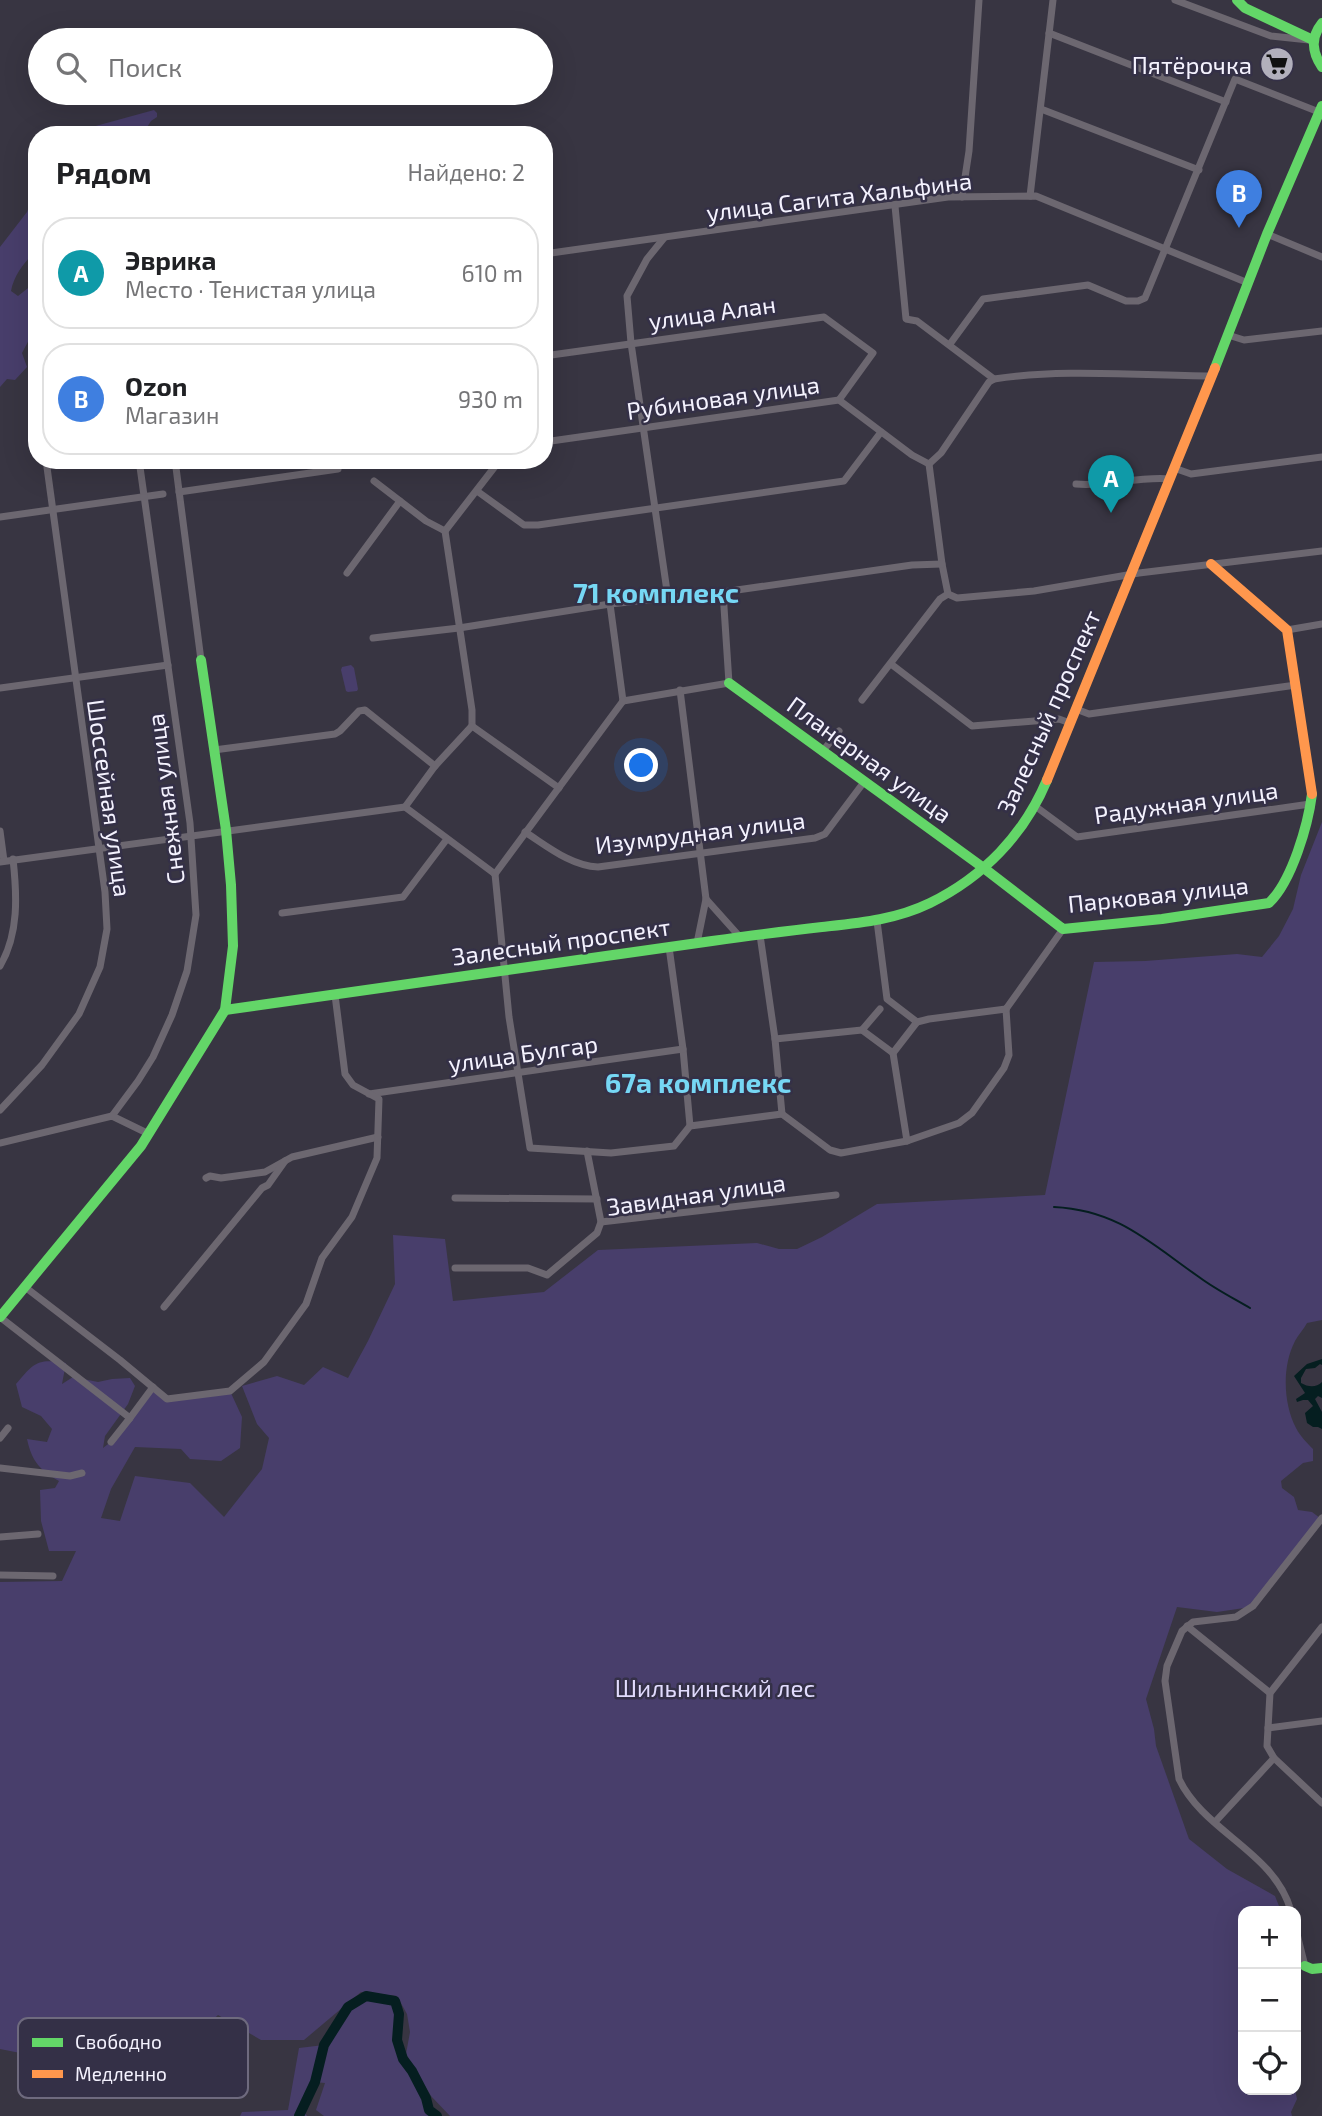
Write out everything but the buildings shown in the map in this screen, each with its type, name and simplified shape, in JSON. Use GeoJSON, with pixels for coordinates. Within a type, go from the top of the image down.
{"type":"FeatureCollection","features":[{"type":"Feature","properties":{"kind":"main road"},"geometry":{"type":"LineString","coordinates":[[1237,0],[1245,8],[1313,40]]}},
{"type":"Feature","properties":{"kind":"main road"},"geometry":{"type":"LineString","coordinates":[[1322,23],[1313,40],[1314,55],[1322,67]]}},
{"type":"Feature","properties":{"kind":"main road","name":"Залесный проспект"},"geometry":{"type":"LineString","coordinates":[[225,1010],[740,937],[877,921],[905,914],[956,890],[985,869],[1018,833],[1035,806],[1320,109],[1322,95]]}},
{"type":"Feature","properties":{"kind":"main road"},"geometry":{"type":"LineString","coordinates":[[1211,564],[1287,630],[1311,784],[1310,804]]}},
{"type":"Feature","properties":{"kind":"main road"},"geometry":{"type":"LineString","coordinates":[[0,1317],[149,1134],[225,1010],[233,946],[231,885],[226,830],[201,660]]}},
{"type":"Feature","properties":{"kind":"main road","name":"Планерная улица"},"geometry":{"type":"LineString","coordinates":[[729,683],[985,869]]}},
{"type":"Feature","properties":{"kind":"main road","name":"Парковая улица"},"geometry":{"type":"LineString","coordinates":[[985,869],[1063,929],[1162,919],[1269,903],[1277,897],[1284,882],[1310,804]]}},
{"type":"Feature","properties":{"kind":"main road"},"geometry":{"type":"LineString","coordinates":[[1305,1966],[1312,1969],[1322,1968]]}},
{"type":"Feature","properties":{"kind":"street"},"geometry":{"type":"LineString","coordinates":[[962,197],[969,151],[979,0]]}},
{"type":"Feature","properties":{"kind":"street"},"geometry":{"type":"LineString","coordinates":[[1030,196],[1053,0]]}},
{"type":"Feature","properties":{"kind":"street"},"geometry":{"type":"LineString","coordinates":[[1175,0],[1271,36],[1313,40]]}},
{"type":"Feature","properties":{"kind":"street"},"geometry":{"type":"LineString","coordinates":[[1049,33],[1226,102]]}},
{"type":"Feature","properties":{"kind":"street"},"geometry":{"type":"LineString","coordinates":[[950,344],[983,299],[1088,285],[1126,301],[1145,298],[1235,79],[1320,109]]}},
{"type":"Feature","properties":{"kind":"street"},"geometry":{"type":"LineString","coordinates":[[1041,109],[1199,170]]}},
{"type":"Feature","properties":{"kind":"street","name":"улица Сагита Хальфина"},"geometry":{"type":"LineString","coordinates":[[553,253],[948,197],[1030,196],[1050,201],[1248,283]]}},
{"type":"Feature","properties":{"kind":"street"},"geometry":{"type":"LineString","coordinates":[[895,206],[906,319],[917,321],[993,379]]}},
{"type":"Feature","properties":{"kind":"street"},"geometry":{"type":"LineString","coordinates":[[1267,234],[1322,257]]}},
{"type":"Feature","properties":{"kind":"street"},"geometry":{"type":"LineString","coordinates":[[664,238],[648,259],[627,296],[631,343],[668,598]]}},
{"type":"Feature","properties":{"kind":"street","name":"улица Алан"},"geometry":{"type":"LineString","coordinates":[[553,355],[819,316],[873,354],[839,400]]}},
{"type":"Feature","properties":{"kind":"street"},"geometry":{"type":"LineString","coordinates":[[1228,335],[1244,340],[1322,331]]}},
{"type":"Feature","properties":{"kind":"street"},"geometry":{"type":"LineString","coordinates":[[948,594],[929,464],[941,453],[989,382],[993,379],[1045,372],[1212,376]]}},
{"type":"Feature","properties":{"kind":"street","name":"Рубиновая улица"},"geometry":{"type":"LineString","coordinates":[[553,441],[839,400],[912,455],[929,464]]}},
{"type":"Feature","properties":{"kind":"street"},"geometry":{"type":"LineString","coordinates":[[477,491],[524,525],[654,510],[844,481],[881,432]]}},
{"type":"Feature","properties":{"kind":"street"},"geometry":{"type":"LineString","coordinates":[[1174,468],[1191,474],[1322,457]]}},
{"type":"Feature","properties":{"kind":"street","name":"Шоссейная улица"},"geometry":{"type":"LineString","coordinates":[[0,1110],[43,1065],[79,1014],[100,967],[107,929],[105,892],[47,469]]}},
{"type":"Feature","properties":{"kind":"street","name":"Снежная улица"},"geometry":{"type":"LineString","coordinates":[[112,1116],[153,1057],[172,1015],[187,971],[196,915],[191,835],[140,469]]}},
{"type":"Feature","properties":{"kind":"street"},"geometry":{"type":"LineString","coordinates":[[176,469],[201,660]]}},
{"type":"Feature","properties":{"kind":"street"},"geometry":{"type":"LineString","coordinates":[[405,807],[435,766],[472,726],[472,710],[445,531],[493,469]]}},
{"type":"Feature","properties":{"kind":"street"},"geometry":{"type":"LineString","coordinates":[[179,492],[338,470]]}},
{"type":"Feature","properties":{"kind":"street"},"geometry":{"type":"LineString","coordinates":[[1076,484],[1170,479]]}},
{"type":"Feature","properties":{"kind":"street"},"geometry":{"type":"LineString","coordinates":[[374,481],[426,521],[445,531]]}},
{"type":"Feature","properties":{"kind":"street"},"geometry":{"type":"LineString","coordinates":[[0,517],[163,494]]}},
{"type":"Feature","properties":{"kind":"street"},"geometry":{"type":"LineString","coordinates":[[347,573],[400,501]]}},
{"type":"Feature","properties":{"kind":"street"},"geometry":{"type":"LineString","coordinates":[[948,594],[957,598],[1034,591],[1130,575],[1322,551]]}},
{"type":"Feature","properties":{"kind":"street"},"geometry":{"type":"LineString","coordinates":[[373,638],[459,628],[610,604],[723,592],[912,565],[942,564]]}},
{"type":"Feature","properties":{"kind":"street"},"geometry":{"type":"LineString","coordinates":[[669,947],[690,1126],[674,1146],[611,1153],[530,1149],[509,1017],[495,874],[623,701],[729,683],[723,592]]}},
{"type":"Feature","properties":{"kind":"street"},"geometry":{"type":"LineString","coordinates":[[862,701],[940,600],[948,594]]}},
{"type":"Feature","properties":{"kind":"street"},"geometry":{"type":"LineString","coordinates":[[610,604],[623,701]]}},
{"type":"Feature","properties":{"kind":"street"},"geometry":{"type":"LineString","coordinates":[[1287,630],[1322,624]]}},
{"type":"Feature","properties":{"kind":"street"},"geometry":{"type":"LineString","coordinates":[[891,664],[972,726],[1059,719],[1070,723]]}},
{"type":"Feature","properties":{"kind":"street"},"geometry":{"type":"LineString","coordinates":[[0,688],[168,665]]}},
{"type":"Feature","properties":{"kind":"street"},"geometry":{"type":"LineString","coordinates":[[1076,709],[1089,714],[1296,685]]}},
{"type":"Feature","properties":{"kind":"street"},"geometry":{"type":"LineString","coordinates":[[680,690],[706,899],[698,943]]}},
{"type":"Feature","properties":{"kind":"street"},"geometry":{"type":"LineString","coordinates":[[214,750],[335,734],[359,711],[365,710],[435,766]]}},
{"type":"Feature","properties":{"kind":"street"},"geometry":{"type":"LineString","coordinates":[[472,726],[559,788]]}},
{"type":"Feature","properties":{"kind":"street"},"geometry":{"type":"LineString","coordinates":[[822,752],[839,731]]}},
{"type":"Feature","properties":{"kind":"street","name":"Изумрудная улица"},"geometry":{"type":"LineString","coordinates":[[525,832],[585,867],[815,838],[825,834],[864,782]]}},
{"type":"Feature","properties":{"kind":"street","name":"Радужная улица"},"geometry":{"type":"LineString","coordinates":[[1035,806],[1077,837],[1310,804]]}},
{"type":"Feature","properties":{"kind":"street"},"geometry":{"type":"LineString","coordinates":[[0,831],[2,861],[405,807],[495,874]]}},
{"type":"Feature","properties":{"kind":"street"},"geometry":{"type":"LineString","coordinates":[[282,913],[403,897],[447,839]]}},
{"type":"Feature","properties":{"kind":"street"},"geometry":{"type":"LineString","coordinates":[[0,966],[11,939],[15,917],[17,897],[13,859]]}},
{"type":"Feature","properties":{"kind":"street"},"geometry":{"type":"LineString","coordinates":[[706,899],[740,937]]}},
{"type":"Feature","properties":{"kind":"street"},"geometry":{"type":"LineString","coordinates":[[877,921],[887,999],[917,1022]]}},
{"type":"Feature","properties":{"kind":"street"},"geometry":{"type":"LineString","coordinates":[[690,1126],[782,1114],[830,1150],[841,1153],[907,1141],[959,1123],[972,1113],[1004,1068],[1009,1055],[1006,1009],[1063,929]]}},
{"type":"Feature","properties":{"kind":"street"},"geometry":{"type":"LineString","coordinates":[[760,935],[775,1039],[782,1114]]}},
{"type":"Feature","properties":{"kind":"street"},"geometry":{"type":"LineString","coordinates":[[25,1287],[167,1399],[230,1391],[264,1362],[306,1304],[322,1258],[352,1217],[377,1158],[379,1099],[353,1085],[345,1074],[335,995]]}},
{"type":"Feature","properties":{"kind":"street"},"geometry":{"type":"LineString","coordinates":[[862,1030],[880,1009]]}},
{"type":"Feature","properties":{"kind":"street"},"geometry":{"type":"LineString","coordinates":[[893,1053],[917,1022],[929,1018],[1006,1009]]}},
{"type":"Feature","properties":{"kind":"street"},"geometry":{"type":"LineString","coordinates":[[775,1039],[862,1030],[893,1053],[907,1141]]}},
{"type":"Feature","properties":{"kind":"street","name":"улица Булгар"},"geometry":{"type":"LineString","coordinates":[[369,1094],[683,1049]]}},
{"type":"Feature","properties":{"kind":"street"},"geometry":{"type":"LineString","coordinates":[[0,1143],[112,1116],[149,1134]]}},
{"type":"Feature","properties":{"kind":"street"},"geometry":{"type":"LineString","coordinates":[[206,1178],[265,1172],[292,1157],[378,1137]]}},
{"type":"Feature","properties":{"kind":"street"},"geometry":{"type":"LineString","coordinates":[[587,1151],[601,1222]]}},
{"type":"Feature","properties":{"kind":"street"},"geometry":{"type":"LineString","coordinates":[[164,1307],[262,1188],[268,1185],[285,1161]]}},
{"type":"Feature","properties":{"kind":"street"},"geometry":{"type":"LineString","coordinates":[[262,1188],[265,1172]]}},
{"type":"Feature","properties":{"kind":"street","name":"Завидная улица"},"geometry":{"type":"LineString","coordinates":[[455,1268],[527,1269],[547,1275],[597,1233],[601,1222],[836,1195]]}},
{"type":"Feature","properties":{"kind":"street","name":"Завидная улица"},"geometry":{"type":"LineString","coordinates":[[455,1198],[597,1199]]}},
{"type":"Feature","properties":{"kind":"street"},"geometry":{"type":"LineString","coordinates":[[0,1317],[130,1418]]}},
{"type":"Feature","properties":{"kind":"street"},"geometry":{"type":"LineString","coordinates":[[111,1442],[153,1387]]}},
{"type":"Feature","properties":{"kind":"street"},"geometry":{"type":"LineString","coordinates":[[0,1438],[8,1428]]}},
{"type":"Feature","properties":{"kind":"street"},"geometry":{"type":"LineString","coordinates":[[0,1468],[70,1476],[82,1473]]}},
{"type":"Feature","properties":{"kind":"street"},"geometry":{"type":"LineString","coordinates":[[1289,1906],[1269,1871],[1215,1822],[1184,1789],[1179,1779],[1165,1674],[1182,1631],[1187,1626],[1197,1621],[1236,1617],[1253,1606],[1322,1518]]}},
{"type":"Feature","properties":{"kind":"street"},"geometry":{"type":"LineString","coordinates":[[0,1537],[38,1534]]}},
{"type":"Feature","properties":{"kind":"street"},"geometry":{"type":"LineString","coordinates":[[0,1575],[53,1576]]}},
{"type":"Feature","properties":{"kind":"street"},"geometry":{"type":"LineString","coordinates":[[1187,1626],[1270,1693]]}},
{"type":"Feature","properties":{"kind":"street"},"geometry":{"type":"LineString","coordinates":[[1322,1627],[1270,1693],[1267,1746],[1274,1758],[1322,1802]]}},
{"type":"Feature","properties":{"kind":"street"},"geometry":{"type":"LineString","coordinates":[[1268,1728],[1322,1721]]}},
{"type":"Feature","properties":{"kind":"street"},"geometry":{"type":"LineString","coordinates":[[1215,1822],[1274,1758]]}},
{"type":"Feature","properties":{"kind":"street"},"geometry":{"type":"LineString","coordinates":[[1301,1950],[1305,1966]]}},
{"type":"Feature","properties":{"kind":"green space"},"geometry":{"type":"Polygon","coordinates":[[[154,110],[157,113],[157,117],[148,126],[96,126],[154,110]]]}},
{"type":"Feature","properties":{"kind":"green space"},"geometry":{"type":"Polygon","coordinates":[[[28,209],[28,259],[11,291],[18,296],[28,288],[28,342],[22,353],[27,367],[15,380],[7,379],[0,387],[0,247],[28,209]]]}},
{"type":"Feature","properties":{"kind":"green space"},"geometry":{"type":"Polygon","coordinates":[[[351,665],[358,689],[348,692],[341,670],[342,667],[351,665]]]}},
{"type":"Feature","properties":{"kind":"green space","name":"Шильнинский лес"},"geometry":{"type":"Polygon","coordinates":[[[1322,822],[1322,1320],[1307,1323],[1298,1336],[1286,1373],[1292,1418],[1300,1434],[1313,1449],[1313,1461],[1303,1463],[1281,1481],[1282,1488],[1294,1497],[1298,1510],[1312,1512],[1320,1518],[1251,1607],[1217,1612],[1177,1607],[1146,1699],[1156,1746],[1189,1839],[1227,1869],[1275,1896],[1279,1906],[1238,1906],[1238,2095],[1296,2095],[1292,2116],[450,2116],[431,2096],[406,2054],[410,2032],[407,2014],[397,1996],[361,1992],[304,2040],[261,2040],[248,2032],[248,2018],[223,2018],[218,2015],[215,2018],[18,2018],[18,2053],[0,2049],[0,1582],[62,1581],[76,1551],[49,1551],[41,1521],[40,1490],[55,1488],[59,1481],[47,1473],[31,1454],[27,1439],[47,1442],[52,1429],[41,1416],[22,1407],[16,1384],[27,1371],[48,1361],[66,1363],[62,1384],[73,1377],[98,1382],[130,1378],[135,1386],[128,1404],[105,1436],[103,1448],[112,1441],[153,1387],[167,1399],[230,1391],[242,1417],[240,1448],[221,1461],[190,1459],[181,1449],[135,1447],[111,1489],[101,1518],[120,1521],[135,1476],[190,1483],[224,1517],[262,1469],[269,1438],[257,1424],[242,1386],[277,1376],[304,1385],[323,1367],[348,1378],[395,1284],[393,1235],[445,1239],[453,1301],[544,1292],[598,1250],[757,1243],[779,1249],[797,1249],[877,1204],[1045,1195],[1094,962],[1237,954],[1262,957],[1279,936],[1293,909],[1301,875],[1322,822]]]}},
{"type":"Feature","properties":{"kind":"green space"},"geometry":{"type":"Polygon","coordinates":[[[366,1996],[395,2001],[399,2014],[397,2040],[403,2059],[426,2098],[429,2110],[437,2116],[324,2116],[316,2110],[325,2083],[315,2082],[303,2110],[307,2116],[240,2116],[242,2112],[288,2110],[299,2048],[324,2045],[348,2007],[366,1996]]]}},
{"type":"Feature","properties":{"kind":"shaded area"},"geometry":{"type":"Polygon","coordinates":[[[1322,1359],[1322,1365],[1306,1369],[1301,1383],[1312,1386],[1322,1382],[1322,1398],[1318,1396],[1315,1399],[1322,1412],[1322,1429],[1307,1423],[1305,1413],[1313,1406],[1308,1400],[1297,1402],[1296,1399],[1305,1393],[1294,1376],[1307,1364],[1322,1359]]]}},
{"type":"Feature","properties":{"kind":"waterway"},"geometry":{"type":"LineString","coordinates":[[1054,1207],[1097,1214],[1132,1230],[1211,1286],[1250,1308]]}},
{"type":"Feature","properties":{"kind":"waterway"},"geometry":{"type":"LineString","coordinates":[[299,2116],[315,2082],[324,2045],[348,2007],[366,1996],[395,2001],[399,2014],[397,2040],[403,2059],[426,2098],[429,2110],[437,2116]]}},
{"type":"Feature","properties":{"kind":"traffic: fast"},"geometry":{"type":"LineString","coordinates":[[1237,0],[1245,8],[1313,40]]}},
{"type":"Feature","properties":{"kind":"traffic: fast"},"geometry":{"type":"LineString","coordinates":[[1322,23],[1314,40],[1316,56],[1322,67]]}},
{"type":"Feature","properties":{"kind":"traffic: fast"},"geometry":{"type":"LineString","coordinates":[[1215,368],[1267,234],[1322,106]]}},
{"type":"Feature","properties":{"kind":"traffic: fast"},"geometry":{"type":"LineString","coordinates":[[0,1317],[141,1146],[225,1010],[233,946],[231,885],[226,830],[201,660]]}},
{"type":"Feature","properties":{"kind":"traffic: fast"},"geometry":{"type":"LineString","coordinates":[[729,683],[1063,929],[1162,919],[1269,903],[1292,867],[1303,836],[1312,794]]}},
{"type":"Feature","properties":{"kind":"traffic: fast"},"geometry":{"type":"LineString","coordinates":[[225,1010],[890,917],[917,909],[949,893],[984,867],[1014,836],[1038,800],[1047,780]]}},
{"type":"Feature","properties":{"kind":"traffic: fast"},"geometry":{"type":"LineString","coordinates":[[1305,1966],[1312,1969],[1322,1968]]}},
{"type":"Feature","properties":{"kind":"traffic: slow"},"geometry":{"type":"LineString","coordinates":[[1047,780],[1215,368]]}},
{"type":"Feature","properties":{"kind":"traffic: slow"},"geometry":{"type":"LineString","coordinates":[[1211,564],[1287,630],[1312,794]]}},
{"type":"Feature","properties":{"kind":"place","name":"Пятёрочка"},"geometry":{"type":"Point","coordinates":[1277,64]}},
{"type":"Feature","properties":{"kind":"place","name":"Ozon"},"geometry":{"type":"Point","coordinates":[1239,228]}},
{"type":"Feature","properties":{"kind":"place","name":"Эврика"},"geometry":{"type":"Point","coordinates":[1111,513]}},
{"type":"Feature","properties":{"kind":"district","name":"71 комплекс"},"geometry":{"type":"Point","coordinates":[656,592]}},
{"type":"Feature","properties":{"kind":"district","name":"67а комплекс"},"geometry":{"type":"Point","coordinates":[698,1082]}}]}
